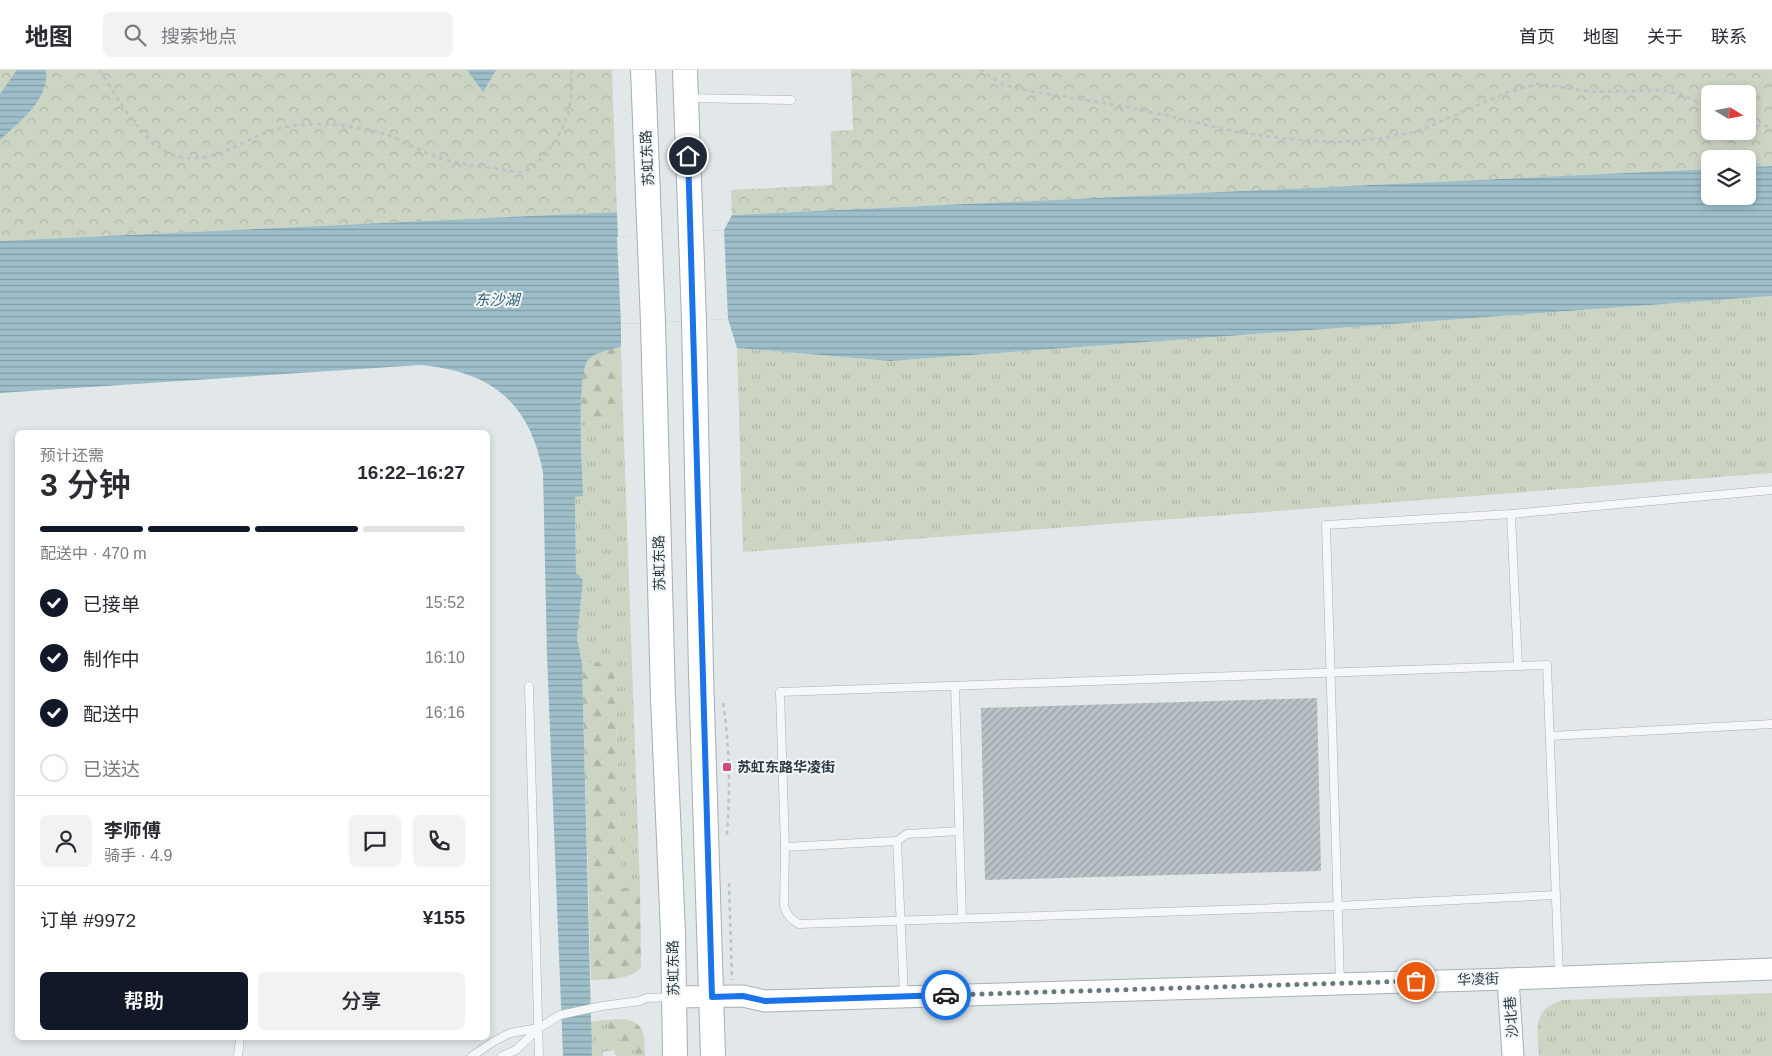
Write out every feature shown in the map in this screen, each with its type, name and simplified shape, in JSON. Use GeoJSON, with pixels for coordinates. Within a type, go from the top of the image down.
{"type":"FeatureCollection","features":[{"type":"Feature","properties":{"kind":"main road","name":"苏虹东路"},"geometry":{"type":"LineString","coordinates":[[643,70],[653,322],[663,698],[673,934],[675,1056]]}},
{"type":"Feature","properties":{"kind":"main road"},"geometry":{"type":"LineString","coordinates":[[685,70],[694,320],[713,1056]]}},
{"type":"Feature","properties":{"kind":"street","name":"华凌街"},"geometry":{"type":"LineString","coordinates":[[674,997],[743,996],[765,1001],[1560,977],[1772,968]]}},
{"type":"Feature","properties":{"kind":"street","name":"沙北巷"},"geometry":{"type":"LineString","coordinates":[[1508,978],[1513,1056]]}},
{"type":"Feature","properties":{"kind":"lane"},"geometry":{"type":"LineString","coordinates":[[686,98],[790,100]]}},
{"type":"Feature","properties":{"kind":"lane"},"geometry":{"type":"LineString","coordinates":[[1340,984],[1326,524],[1511,514],[1772,490]]}},
{"type":"Feature","properties":{"kind":"lane"},"geometry":{"type":"LineString","coordinates":[[1511,514],[1518,666]]}},
{"type":"Feature","properties":{"kind":"lane"},"geometry":{"type":"LineString","coordinates":[[1556,895],[1337,906],[799,924],[791,920],[784,906],[785,846],[780,692],[1547,665],[1560,977]]}},
{"type":"Feature","properties":{"kind":"lane"},"geometry":{"type":"LineString","coordinates":[[529,686],[539,1056]]}},
{"type":"Feature","properties":{"kind":"lane"},"geometry":{"type":"LineString","coordinates":[[955,686],[962,918]]}},
{"type":"Feature","properties":{"kind":"lane"},"geometry":{"type":"LineString","coordinates":[[1550,736],[1772,724]]}},
{"type":"Feature","properties":{"kind":"lane"},"geometry":{"type":"LineString","coordinates":[[785,846],[897,841],[907,834],[959,831]]}},
{"type":"Feature","properties":{"kind":"lane"},"geometry":{"type":"LineString","coordinates":[[897,841],[904,997]]}},
{"type":"Feature","properties":{"kind":"lane"},"geometry":{"type":"LineString","coordinates":[[502,1056],[516,1050],[539,1028],[560,1015],[602,1006],[640,1001],[646,998],[674,997]]}},
{"type":"Feature","properties":{"kind":"lane"},"geometry":{"type":"LineString","coordinates":[[472,1056],[510,1033],[539,1028]]}},
{"type":"Feature","properties":{"kind":"lane"},"geometry":{"type":"LineString","coordinates":[[240,1040],[238,1055],[247,1056]]}},
{"type":"Feature","properties":{"kind":"path"},"geometry":{"type":"LineString","coordinates":[[100,70],[122,106],[139,127],[160,148],[176,156],[200,159],[209,158],[273,130],[289,126],[328,125],[386,135],[428,154],[456,163],[519,172],[527,171],[546,153],[566,122],[572,99],[571,70]]}},
{"type":"Feature","properties":{"kind":"path"},"geometry":{"type":"LineString","coordinates":[[980,70],[1002,84],[1023,90],[1128,108],[1232,131],[1286,139],[1326,142],[1377,139],[1419,132],[1508,92],[1538,84],[1595,92],[1660,90],[1680,94],[1701,105]]}},
{"type":"Feature","properties":{"kind":"path"},"geometry":{"type":"LineString","coordinates":[[1756,126],[1772,126]]}},
{"type":"Feature","properties":{"kind":"green space"},"geometry":{"type":"Polygon","coordinates":[[[0,70],[612,70],[617,212],[0,241],[0,70]]]}},
{"type":"Feature","properties":{"kind":"green space"},"geometry":{"type":"Polygon","coordinates":[[[851,70],[1772,70],[1772,166],[1756,167],[1756,150],[1701,150],[1701,169],[732,215],[731,190],[832,185],[831,131],[853,130],[851,70]]]}},
{"type":"Feature","properties":{"kind":"green space"},"geometry":{"type":"Polygon","coordinates":[[[1772,296],[1772,473],[743,552],[737,348],[890,361],[1772,296]]]}},
{"type":"Feature","properties":{"kind":"green space"},"geometry":{"type":"Polygon","coordinates":[[[621,347],[623,414],[581,426],[580,392],[585,365],[595,355],[621,347]]]}},
{"type":"Feature","properties":{"kind":"green space"},"geometry":{"type":"Polygon","coordinates":[[[623,414],[640,888],[622,888],[614,659],[582,664],[577,638],[583,580],[576,574],[575,497],[583,495],[581,426],[623,414]]]}},
{"type":"Feature","properties":{"kind":"green space"},"geometry":{"type":"Polygon","coordinates":[[[614,659],[622,888],[640,888],[641,967],[636,972],[625,977],[591,980],[582,664],[614,659]]]}},
{"type":"Feature","properties":{"kind":"green space"},"geometry":{"type":"Polygon","coordinates":[[[1772,993],[1772,1056],[1539,1056],[1538,1029],[1541,1015],[1553,1004],[1563,1000],[1772,993]]]}},
{"type":"Feature","properties":{"kind":"green space"},"geometry":{"type":"Polygon","coordinates":[[[626,1019],[641,1028],[644,1038],[645,1056],[635,1056],[634,1050],[610,1032],[605,1020],[626,1019]]]}},
{"type":"Feature","properties":{"kind":"green space"},"geometry":{"type":"Polygon","coordinates":[[[605,1020],[610,1032],[634,1050],[635,1056],[616,1056],[614,1050],[603,1052],[603,1056],[592,1056],[590,1022],[605,1020]]]}},
{"type":"Feature","properties":{"kind":"water"},"geometry":{"type":"Polygon","coordinates":[[[17,70],[46,70],[46,81],[43,91],[32,109],[0,140],[0,94],[17,70]]]}},
{"type":"Feature","properties":{"kind":"water"},"geometry":{"type":"Polygon","coordinates":[[[467,70],[496,70],[483,92],[467,70]]]}},
{"type":"Feature","properties":{"kind":"water","name":"东沙湖"},"geometry":{"type":"Polygon","coordinates":[[[1772,166],[1772,296],[890,361],[737,348],[728,319],[621,324],[621,347],[596,354],[589,359],[585,367],[581,401],[583,496],[575,497],[576,573],[583,580],[577,638],[582,664],[592,1056],[563,1056],[547,655],[543,472],[537,447],[528,426],[517,409],[503,394],[487,383],[446,369],[421,365],[0,393],[0,241],[617,212],[618,237],[724,230],[732,215],[1701,169],[1701,205],[1756,205],[1756,167],[1772,166]]]}},
{"type":"Feature","properties":{"kind":"pier"},"geometry":{"type":"Polygon","coordinates":[[[724,230],[728,319],[621,324],[617,237],[724,230]]]}},
{"type":"Feature","properties":{"kind":"building"},"geometry":{"type":"Polygon","coordinates":[[[1317,698],[1321,871],[985,880],[981,708],[1317,698]]]}},
{"type":"Feature","properties":{"kind":"way so far"},"geometry":{"type":"LineString","coordinates":[[946,995],[1416,981]]}},
{"type":"Feature","properties":{"kind":"place","name":"苏虹东路华凌街"},"geometry":{"type":"Point","coordinates":[727,767]}},
{"type":"Feature","properties":{"kind":"route"},"geometry":{"type":"LineString","coordinates":[[688,156],[712,997],[743,996],[765,1001],[946,995]]}}]}
